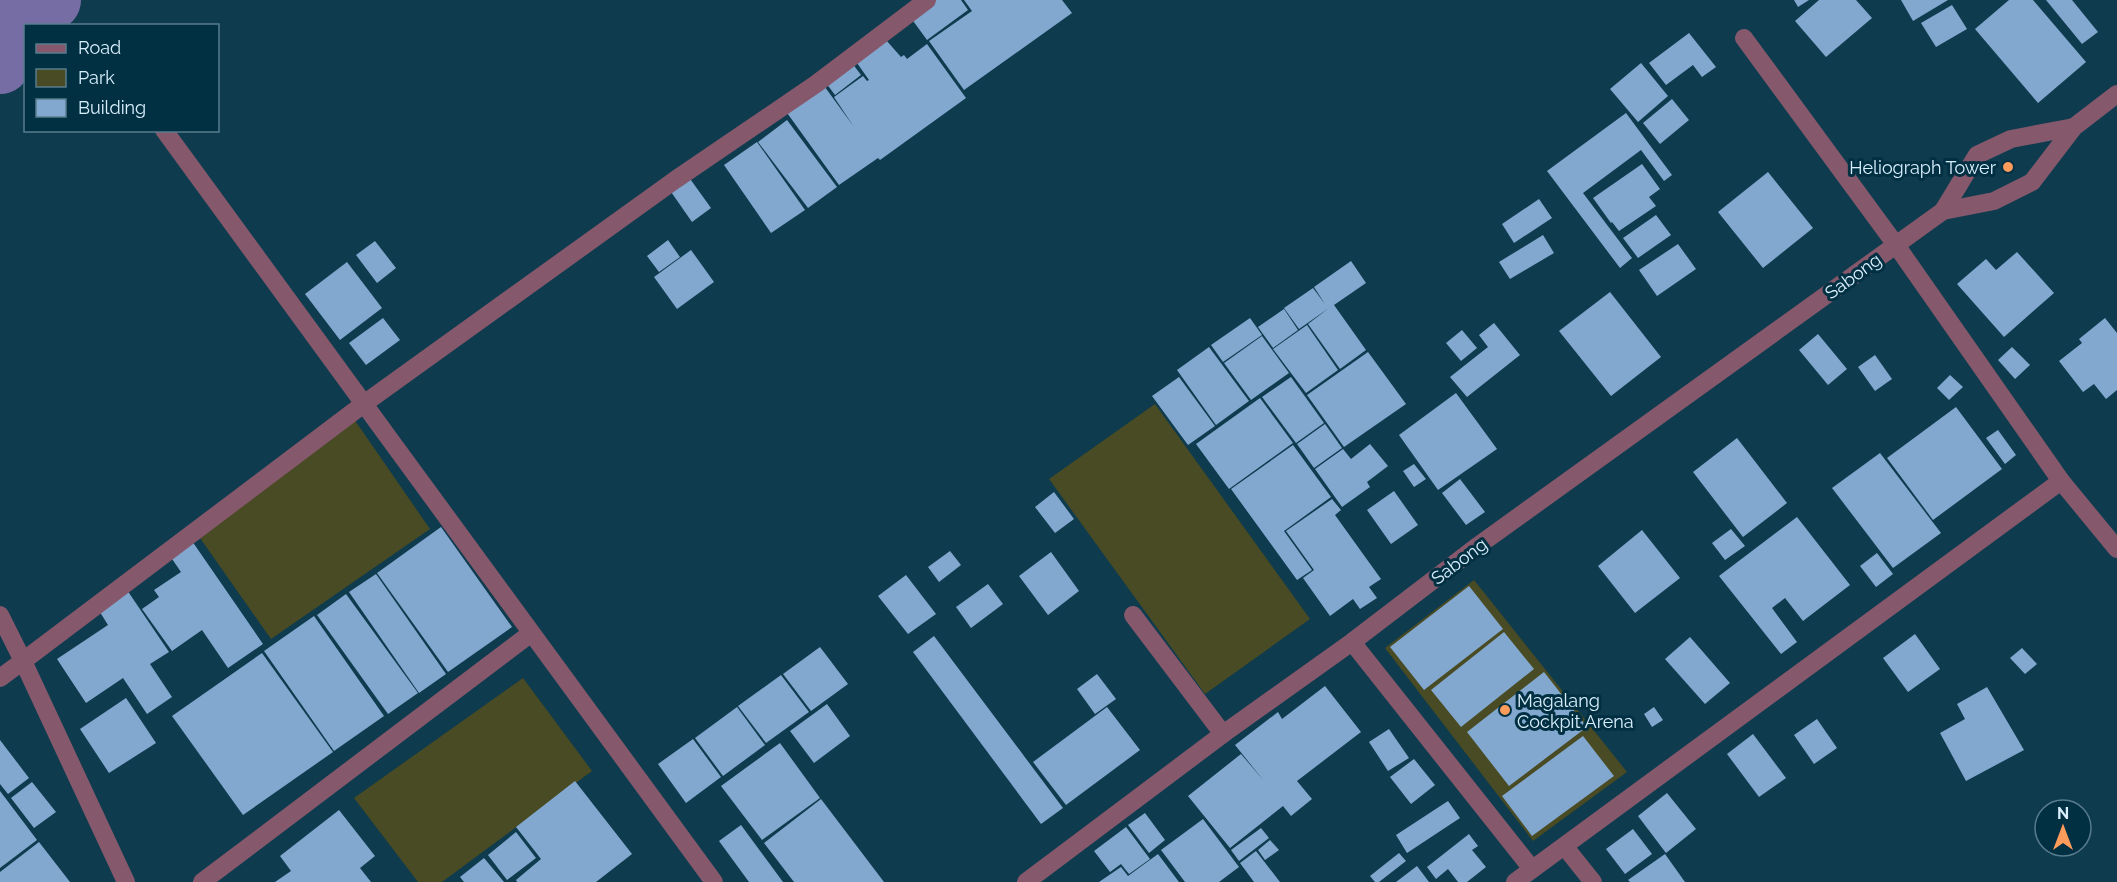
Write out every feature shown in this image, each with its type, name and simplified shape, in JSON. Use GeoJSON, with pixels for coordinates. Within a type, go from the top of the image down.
{"type":"FeatureCollection","features":[{"type":"Feature","properties":{"kind":"street"},"geometry":{"type":"LineString","coordinates":[[0,678],[365,402],[675,180],[816,84],[927,0]]}},
{"type":"Feature","properties":{"kind":"street"},"geometry":{"type":"LineString","coordinates":[[1744,38],[1896,245],[2061,480],[2117,549]]}},
{"type":"Feature","properties":{"kind":"street"},"geometry":{"type":"LineString","coordinates":[[1943,211],[1994,201],[2032,182],[2074,127],[2117,94]]}},
{"type":"Feature","properties":{"kind":"street"},"geometry":{"type":"LineString","coordinates":[[1943,211],[1977,155],[2011,139],[2074,127]]}},
{"type":"Feature","properties":{"kind":"street"},"geometry":{"type":"LineString","coordinates":[[165,132],[365,402],[530,634],[714,882]]}},
{"type":"Feature","properties":{"kind":"street","name":"Sabong"},"geometry":{"type":"LineString","coordinates":[[1026,882],[1223,734],[1352,642],[1479,545],[1943,211]]}},
{"type":"Feature","properties":{"kind":"street"},"geometry":{"type":"LineString","coordinates":[[1515,882],[2061,480]]}},
{"type":"Feature","properties":{"kind":"street"},"geometry":{"type":"LineString","coordinates":[[0,615],[126,882]]}},
{"type":"Feature","properties":{"kind":"street"},"geometry":{"type":"LineString","coordinates":[[1133,615],[1223,734]]}},
{"type":"Feature","properties":{"kind":"street"},"geometry":{"type":"LineString","coordinates":[[202,882],[530,634]]}},
{"type":"Feature","properties":{"kind":"street"},"geometry":{"type":"LineString","coordinates":[[1352,642],[1532,869]]}},
{"type":"Feature","properties":{"kind":"street"},"geometry":{"type":"LineString","coordinates":[[1565,847],[1593,882]]}},
{"type":"Feature","properties":{"kind":"green space"},"geometry":{"type":"Polygon","coordinates":[[[1155,404],[1310,619],[1205,694],[1049,479],[1155,404]]]}},
{"type":"Feature","properties":{"kind":"green space"},"geometry":{"type":"Polygon","coordinates":[[[354,419],[430,529],[271,639],[200,538],[354,419]]]}},
{"type":"Feature","properties":{"kind":"green space","name":"Magalang Cockpit Arena"},"geometry":{"type":"Polygon","coordinates":[[[1474,580],[1627,772],[1533,841],[1385,648],[1474,580]]]}},
{"type":"Feature","properties":{"kind":"green space"},"geometry":{"type":"Polygon","coordinates":[[[523,678],[592,771],[442,882],[418,882],[354,798],[523,678]]]}},
{"type":"Feature","properties":{"kind":"building"},"geometry":{"type":"Polygon","coordinates":[[[935,0],[961,0],[968,10],[927,40],[911,18],[935,0]]]}},
{"type":"Feature","properties":{"kind":"building"},"geometry":{"type":"Polygon","coordinates":[[[964,0],[1062,0],[1072,13],[964,90],[929,41],[972,11],[964,0]]]}},
{"type":"Feature","properties":{"kind":"building"},"geometry":{"type":"Polygon","coordinates":[[[1794,0],[1809,0],[1798,7],[1794,0]]]}},
{"type":"Feature","properties":{"kind":"building"},"geometry":{"type":"Polygon","coordinates":[[[1819,0],[1856,0],[1872,18],[1826,57],[1795,21],[1819,0]]]}},
{"type":"Feature","properties":{"kind":"building"},"geometry":{"type":"Polygon","coordinates":[[[1901,0],[1948,0],[1913,21],[1901,0]]]}},
{"type":"Feature","properties":{"kind":"building"},"geometry":{"type":"Polygon","coordinates":[[[2009,0],[2033,0],[2086,62],[2038,103],[1975,29],[2009,0]]]}},
{"type":"Feature","properties":{"kind":"building"},"geometry":{"type":"Polygon","coordinates":[[[2046,0],[2072,0],[2098,32],[2082,44],[2046,0]]]}},
{"type":"Feature","properties":{"kind":"building"},"geometry":{"type":"Polygon","coordinates":[[[1952,5],[1967,29],[1936,47],[1921,23],[1952,5]]]}},
{"type":"Feature","properties":{"kind":"building"},"geometry":{"type":"Polygon","coordinates":[[[1689,33],[1716,67],[1702,77],[1693,65],[1666,85],[1649,63],[1689,33]]]}},
{"type":"Feature","properties":{"kind":"building"},"geometry":{"type":"Polygon","coordinates":[[[886,40],[901,57],[904,55],[907,59],[927,44],[966,98],[880,160],[878,158],[839,185],[785,110],[822,83],[854,127],[834,97],[863,76],[867,81],[869,80],[857,63],[886,40]]]}},
{"type":"Feature","properties":{"kind":"building"},"geometry":{"type":"Polygon","coordinates":[[[852,63],[861,75],[835,95],[826,83],[852,63]]]}},
{"type":"Feature","properties":{"kind":"building"},"geometry":{"type":"Polygon","coordinates":[[[1641,63],[1668,96],[1638,122],[1610,89],[1641,63]]]}},
{"type":"Feature","properties":{"kind":"building"},"geometry":{"type":"Polygon","coordinates":[[[1672,99],[1689,120],[1660,144],[1643,123],[1672,99]]]}},
{"type":"Feature","properties":{"kind":"building"},"geometry":{"type":"Polygon","coordinates":[[[1626,113],[1672,175],[1664,181],[1641,150],[1583,193],[1632,258],[1620,268],[1547,171],[1626,113]]]}},
{"type":"Feature","properties":{"kind":"building"},"geometry":{"type":"Polygon","coordinates":[[[787,120],[837,187],[808,208],[758,142],[787,120]]]}},
{"type":"Feature","properties":{"kind":"building"},"geometry":{"type":"Polygon","coordinates":[[[757,142],[805,210],[771,233],[724,165],[757,142]]]}},
{"type":"Feature","properties":{"kind":"building"},"geometry":{"type":"Polygon","coordinates":[[[1642,164],[1660,189],[1649,197],[1656,206],[1619,231],[1593,198],[1642,164]]]}},
{"type":"Feature","properties":{"kind":"building"},"geometry":{"type":"Polygon","coordinates":[[[1768,172],[1813,228],[1763,268],[1718,212],[1768,172]]]}},
{"type":"Feature","properties":{"kind":"building"},"geometry":{"type":"Polygon","coordinates":[[[688,176],[711,208],[692,222],[669,189],[688,176]]]}},
{"type":"Feature","properties":{"kind":"building"},"geometry":{"type":"Polygon","coordinates":[[[1539,199],[1552,218],[1514,243],[1502,224],[1539,199]]]}},
{"type":"Feature","properties":{"kind":"building"},"geometry":{"type":"Polygon","coordinates":[[[1656,215],[1671,235],[1638,258],[1623,238],[1656,215]]]}},
{"type":"Feature","properties":{"kind":"building"},"geometry":{"type":"Polygon","coordinates":[[[1543,235],[1554,253],[1510,279],[1499,262],[1543,235]]]}},
{"type":"Feature","properties":{"kind":"building"},"geometry":{"type":"Polygon","coordinates":[[[668,240],[680,257],[659,272],[647,256],[668,240]]]}},
{"type":"Feature","properties":{"kind":"building"},"geometry":{"type":"Polygon","coordinates":[[[375,241],[396,268],[377,283],[356,255],[375,241]]]}},
{"type":"Feature","properties":{"kind":"building"},"geometry":{"type":"Polygon","coordinates":[[[1678,244],[1696,269],[1657,296],[1639,270],[1678,244]]]}},
{"type":"Feature","properties":{"kind":"building"},"geometry":{"type":"Polygon","coordinates":[[[691,250],[714,282],[677,309],[654,277],[691,250]]]}},
{"type":"Feature","properties":{"kind":"building"},"geometry":{"type":"Polygon","coordinates":[[[2017,252],[2054,293],[2004,337],[1957,284],[1986,259],[1996,270],[2017,252]]]}},
{"type":"Feature","properties":{"kind":"building"},"geometry":{"type":"Polygon","coordinates":[[[1351,261],[1366,283],[1334,305],[1366,350],[1340,369],[1308,324],[1329,308],[1299,329],[1284,308],[1313,288],[1325,304],[1314,287],[1351,261]]]}},
{"type":"Feature","properties":{"kind":"building"},"geometry":{"type":"Polygon","coordinates":[[[347,262],[382,308],[340,340],[305,294],[347,262]]]}},
{"type":"Feature","properties":{"kind":"building"},"geometry":{"type":"Polygon","coordinates":[[[1610,292],[1661,357],[1611,396],[1559,331],[1610,292]]]}},
{"type":"Feature","properties":{"kind":"building"},"geometry":{"type":"Polygon","coordinates":[[[1284,309],[1298,330],[1273,348],[1258,327],[1284,309]]]}},
{"type":"Feature","properties":{"kind":"building"},"geometry":{"type":"Polygon","coordinates":[[[383,318],[400,340],[366,365],[349,343],[383,318]]]}},
{"type":"Feature","properties":{"kind":"building"},"geometry":{"type":"Polygon","coordinates":[[[1250,318],[1262,335],[1223,362],[1211,345],[1250,318]]]}},
{"type":"Feature","properties":{"kind":"building"},"geometry":{"type":"Polygon","coordinates":[[[2105,318],[2117,333],[2117,390],[2106,399],[2094,384],[2083,392],[2059,361],[2082,343],[2079,339],[2105,318]]]}},
{"type":"Feature","properties":{"kind":"building"},"geometry":{"type":"Polygon","coordinates":[[[1494,323],[1520,355],[1467,397],[1450,377],[1488,347],[1479,335],[1494,323]]]}},
{"type":"Feature","properties":{"kind":"building"},"geometry":{"type":"Polygon","coordinates":[[[1307,325],[1338,370],[1306,393],[1273,349],[1307,325]]]}},
{"type":"Feature","properties":{"kind":"building"},"geometry":{"type":"Polygon","coordinates":[[[1462,330],[1477,348],[1461,361],[1446,343],[1462,330]]]}},
{"type":"Feature","properties":{"kind":"building"},"geometry":{"type":"Polygon","coordinates":[[[1818,334],[1847,369],[1828,385],[1799,350],[1818,334]]]}},
{"type":"Feature","properties":{"kind":"building"},"geometry":{"type":"Polygon","coordinates":[[[1262,336],[1289,373],[1251,400],[1224,363],[1262,336]]]}},
{"type":"Feature","properties":{"kind":"building"},"geometry":{"type":"Polygon","coordinates":[[[1209,347],[1249,401],[1216,425],[1177,370],[1209,347]]]}},
{"type":"Feature","properties":{"kind":"building"},"geometry":{"type":"Polygon","coordinates":[[[2012,347],[2030,365],[2015,379],[1998,360],[2012,347]]]}},
{"type":"Feature","properties":{"kind":"building"},"geometry":{"type":"Polygon","coordinates":[[[1368,352],[1406,404],[1344,447],[1307,395],[1368,352]]]}},
{"type":"Feature","properties":{"kind":"building"},"geometry":{"type":"Polygon","coordinates":[[[1875,355],[1892,379],[1875,391],[1858,367],[1875,355]]]}},
{"type":"Feature","properties":{"kind":"building"},"geometry":{"type":"Polygon","coordinates":[[[1950,375],[1963,387],[1949,400],[1937,388],[1950,375]]]}},
{"type":"Feature","properties":{"kind":"building"},"geometry":{"type":"Polygon","coordinates":[[[1179,377],[1215,426],[1188,445],[1152,396],[1179,377]]]}},
{"type":"Feature","properties":{"kind":"building"},"geometry":{"type":"Polygon","coordinates":[[[1291,377],[1324,423],[1296,443],[1262,397],[1291,377]]]}},
{"type":"Feature","properties":{"kind":"building"},"geometry":{"type":"Polygon","coordinates":[[[1456,393],[1497,449],[1438,490],[1399,435],[1456,393]]]}},
{"type":"Feature","properties":{"kind":"building"},"geometry":{"type":"Polygon","coordinates":[[[1260,398],[1293,443],[1229,489],[1196,444],[1260,398]]]}},
{"type":"Feature","properties":{"kind":"building"},"geometry":{"type":"Polygon","coordinates":[[[1956,407],[2002,469],[1933,520],[1887,458],[1956,407]]]}},
{"type":"Feature","properties":{"kind":"building"},"geometry":{"type":"Polygon","coordinates":[[[1325,424],[1342,448],[1314,468],[1297,444],[1325,424]]]}},
{"type":"Feature","properties":{"kind":"building"},"geometry":{"type":"Polygon","coordinates":[[[1998,430],[2016,455],[2005,464],[1986,438],[1998,430]]]}},
{"type":"Feature","properties":{"kind":"building"},"geometry":{"type":"Polygon","coordinates":[[[1737,438],[1787,503],[1743,537],[1693,472],[1737,438]]]}},
{"type":"Feature","properties":{"kind":"building"},"geometry":{"type":"Polygon","coordinates":[[[1370,444],[1388,466],[1367,482],[1370,487],[1342,507],[1315,469],[1343,449],[1351,459],[1370,444]]]}},
{"type":"Feature","properties":{"kind":"building"},"geometry":{"type":"Polygon","coordinates":[[[1293,445],[1331,497],[1284,531],[1312,570],[1297,580],[1231,489],[1293,445]]]}},
{"type":"Feature","properties":{"kind":"building"},"geometry":{"type":"Polygon","coordinates":[[[1880,453],[1941,533],[1893,568],[1832,488],[1880,453]]]}},
{"type":"Feature","properties":{"kind":"building"},"geometry":{"type":"Polygon","coordinates":[[[1414,464],[1426,479],[1414,487],[1403,471],[1414,464]]]}},
{"type":"Feature","properties":{"kind":"building"},"geometry":{"type":"Polygon","coordinates":[[[1460,479],[1485,512],[1466,525],[1442,493],[1460,479]]]}},
{"type":"Feature","properties":{"kind":"building"},"geometry":{"type":"Polygon","coordinates":[[[1394,491],[1418,525],[1391,544],[1367,510],[1394,491]]]}},
{"type":"Feature","properties":{"kind":"building"},"geometry":{"type":"Polygon","coordinates":[[[1054,492],[1074,519],[1055,533],[1035,507],[1054,492]]]}},
{"type":"Feature","properties":{"kind":"building"},"geometry":{"type":"Polygon","coordinates":[[[1332,499],[1341,510],[1335,515],[1381,579],[1369,587],[1377,598],[1360,609],[1353,599],[1330,616],[1303,578],[1314,570],[1286,531],[1332,499]]]}},
{"type":"Feature","properties":{"kind":"building"},"geometry":{"type":"Polygon","coordinates":[[[1797,517],[1850,585],[1803,621],[1785,598],[1772,608],[1797,642],[1781,654],[1719,576],[1797,517]]]}},
{"type":"Feature","properties":{"kind":"building"},"geometry":{"type":"Polygon","coordinates":[[[441,527],[512,627],[448,672],[377,573],[441,527]]]}},
{"type":"Feature","properties":{"kind":"building"},"geometry":{"type":"Polygon","coordinates":[[[1731,529],[1745,546],[1725,560],[1712,543],[1731,529]]]}},
{"type":"Feature","properties":{"kind":"building"},"geometry":{"type":"Polygon","coordinates":[[[1642,530],[1680,578],[1635,613],[1598,566],[1642,530]]]}},
{"type":"Feature","properties":{"kind":"building"},"geometry":{"type":"Polygon","coordinates":[[[192,541],[263,644],[228,668],[202,630],[172,651],[142,609],[159,597],[154,590],[181,572],[170,556],[192,541]]]}},
{"type":"Feature","properties":{"kind":"building"},"geometry":{"type":"Polygon","coordinates":[[[950,551],[961,565],[939,582],[928,567],[950,551]]]}},
{"type":"Feature","properties":{"kind":"building"},"geometry":{"type":"Polygon","coordinates":[[[1051,552],[1079,591],[1048,615],[1019,576],[1051,552]]]}},
{"type":"Feature","properties":{"kind":"building"},"geometry":{"type":"Polygon","coordinates":[[[1877,553],[1893,574],[1876,587],[1860,566],[1877,553]]]}},
{"type":"Feature","properties":{"kind":"building"},"geometry":{"type":"Polygon","coordinates":[[[376,574],[446,674],[419,693],[349,592],[376,574]]]}},
{"type":"Feature","properties":{"kind":"building"},"geometry":{"type":"Polygon","coordinates":[[[906,575],[936,614],[908,634],[878,596],[906,575]]]}},
{"type":"Feature","properties":{"kind":"building"},"geometry":{"type":"Polygon","coordinates":[[[988,584],[1003,604],[971,628],[956,607],[988,584]]]}},
{"type":"Feature","properties":{"kind":"building"},"geometry":{"type":"Polygon","coordinates":[[[1469,586],[1503,629],[1424,690],[1390,647],[1469,586]]]}},
{"type":"Feature","properties":{"kind":"building"},"geometry":{"type":"Polygon","coordinates":[[[127,590],[169,652],[150,664],[172,697],[147,714],[123,678],[86,703],[57,659],[108,625],[98,609],[127,590]]]}},
{"type":"Feature","properties":{"kind":"building"},"geometry":{"type":"Polygon","coordinates":[[[346,594],[418,693],[388,714],[317,615],[346,594]]]}},
{"type":"Feature","properties":{"kind":"building"},"geometry":{"type":"Polygon","coordinates":[[[314,616],[384,716],[334,751],[264,651],[314,616]]]}},
{"type":"Feature","properties":{"kind":"building"},"geometry":{"type":"Polygon","coordinates":[[[1504,632],[1534,669],[1461,727],[1431,690],[1504,632]]]}},
{"type":"Feature","properties":{"kind":"building"},"geometry":{"type":"Polygon","coordinates":[[[1915,634],[1940,669],[1908,692],[1883,658],[1915,634]]]}},
{"type":"Feature","properties":{"kind":"building"},"geometry":{"type":"Polygon","coordinates":[[[934,636],[1063,808],[1041,824],[913,652],[934,636]]]}},
{"type":"Feature","properties":{"kind":"building"},"geometry":{"type":"Polygon","coordinates":[[[1690,637],[1730,683],[1705,704],[1665,659],[1690,637]]]}},
{"type":"Feature","properties":{"kind":"building"},"geometry":{"type":"Polygon","coordinates":[[[820,647],[848,684],[811,711],[783,674],[820,647]]]}},
{"type":"Feature","properties":{"kind":"building"},"geometry":{"type":"Polygon","coordinates":[[[2022,648],[2037,664],[2025,674],[2010,658],[2022,648]]]}},
{"type":"Feature","properties":{"kind":"building"},"geometry":{"type":"Polygon","coordinates":[[[262,653],[333,752],[243,815],[172,716],[262,653]]]}},
{"type":"Feature","properties":{"kind":"building"},"geometry":{"type":"Polygon","coordinates":[[[1544,672],[1587,727],[1509,786],[1467,732],[1544,672]]]}},
{"type":"Feature","properties":{"kind":"building"},"geometry":{"type":"Polygon","coordinates":[[[1097,674],[1116,699],[1095,714],[1077,689],[1097,674]]]}},
{"type":"Feature","properties":{"kind":"building"},"geometry":{"type":"Polygon","coordinates":[[[781,675],[809,712],[766,743],[738,706],[781,675]]]}},
{"type":"Feature","properties":{"kind":"building"},"geometry":{"type":"Polygon","coordinates":[[[1325,686],[1361,732],[1297,781],[1312,799],[1291,816],[1283,806],[1230,848],[1188,796],[1241,754],[1264,781],[1235,745],[1278,712],[1282,719],[1325,686]]]}},
{"type":"Feature","properties":{"kind":"building"},"geometry":{"type":"Polygon","coordinates":[[[1987,687],[2024,750],[1966,781],[1940,733],[1965,719],[1957,704],[1987,687]]]}},
{"type":"Feature","properties":{"kind":"building"},"geometry":{"type":"Polygon","coordinates":[[[126,698],[156,743],[109,773],[80,729],[126,698]]]}},
{"type":"Feature","properties":{"kind":"building"},"geometry":{"type":"Polygon","coordinates":[[[827,704],[850,736],[814,763],[790,731],[827,704]]]}},
{"type":"Feature","properties":{"kind":"building"},"geometry":{"type":"Polygon","coordinates":[[[737,707],[765,745],[723,776],[695,738],[737,707]]]}},
{"type":"Feature","properties":{"kind":"building"},"geometry":{"type":"Polygon","coordinates":[[[1107,707],[1140,750],[1066,805],[1033,762],[1107,707]]]}},
{"type":"Feature","properties":{"kind":"building"},"geometry":{"type":"Polygon","coordinates":[[[1654,707],[1663,720],[1652,727],[1644,714],[1654,707]]]}},
{"type":"Feature","properties":{"kind":"building"},"geometry":{"type":"Polygon","coordinates":[[[1817,719],[1837,748],[1814,764],[1794,735],[1817,719]]]}},
{"type":"Feature","properties":{"kind":"building"},"geometry":{"type":"Polygon","coordinates":[[[1389,729],[1409,758],[1388,771],[1369,742],[1389,729]]]}},
{"type":"Feature","properties":{"kind":"building"},"geometry":{"type":"Polygon","coordinates":[[[1753,734],[1786,778],[1759,797],[1727,754],[1753,734]]]}},
{"type":"Feature","properties":{"kind":"building"},"geometry":{"type":"Polygon","coordinates":[[[1583,736],[1614,776],[1532,836],[1502,796],[1583,736]]]}},
{"type":"Feature","properties":{"kind":"building"},"geometry":{"type":"Polygon","coordinates":[[[693,739],[721,777],[686,803],[658,764],[693,739]]]}},
{"type":"Feature","properties":{"kind":"building"},"geometry":{"type":"Polygon","coordinates":[[[0,740],[29,778],[8,794],[0,784],[0,740]]]}},
{"type":"Feature","properties":{"kind":"building"},"geometry":{"type":"Polygon","coordinates":[[[780,743],[820,798],[762,840],[721,786],[780,743]]]}},
{"type":"Feature","properties":{"kind":"building"},"geometry":{"type":"Polygon","coordinates":[[[1414,759],[1435,785],[1411,804],[1390,777],[1414,759]]]}},
{"type":"Feature","properties":{"kind":"building"},"geometry":{"type":"Polygon","coordinates":[[[575,781],[632,854],[596,882],[517,882],[516,880],[541,859],[516,827],[575,781]]]}},
{"type":"Feature","properties":{"kind":"building"},"geometry":{"type":"Polygon","coordinates":[[[32,782],[56,812],[34,828],[11,798],[32,782]]]}},
{"type":"Feature","properties":{"kind":"building"},"geometry":{"type":"Polygon","coordinates":[[[0,791],[37,840],[0,868],[0,791]]]}},
{"type":"Feature","properties":{"kind":"building"},"geometry":{"type":"Polygon","coordinates":[[[1667,793],[1696,829],[1666,853],[1638,816],[1667,793]]]}},
{"type":"Feature","properties":{"kind":"building"},"geometry":{"type":"Polygon","coordinates":[[[821,799],[884,882],[794,882],[764,843],[821,799]]]}},
{"type":"Feature","properties":{"kind":"building"},"geometry":{"type":"Polygon","coordinates":[[[1448,801],[1460,818],[1407,853],[1396,835],[1448,801]]]}},
{"type":"Feature","properties":{"kind":"building"},"geometry":{"type":"Polygon","coordinates":[[[339,810],[375,856],[360,868],[371,882],[275,882],[291,871],[280,856],[339,810]]]}},
{"type":"Feature","properties":{"kind":"building"},"geometry":{"type":"Polygon","coordinates":[[[1145,813],[1165,840],[1149,853],[1128,825],[1145,813]]]}},
{"type":"Feature","properties":{"kind":"building"},"geometry":{"type":"Polygon","coordinates":[[[1203,819],[1239,867],[1219,882],[1185,882],[1161,850],[1203,819]]]}},
{"type":"Feature","properties":{"kind":"building"},"geometry":{"type":"Polygon","coordinates":[[[741,825],[783,882],[749,882],[719,841],[741,825]]]}},
{"type":"Feature","properties":{"kind":"building"},"geometry":{"type":"Polygon","coordinates":[[[1126,827],[1150,859],[1129,874],[1121,864],[1110,872],[1094,851],[1126,827]]]}},
{"type":"Feature","properties":{"kind":"building"},"geometry":{"type":"Polygon","coordinates":[[[1261,828],[1269,838],[1239,861],[1231,850],[1261,828]]]}},
{"type":"Feature","properties":{"kind":"building"},"geometry":{"type":"Polygon","coordinates":[[[1633,829],[1652,854],[1625,874],[1606,849],[1633,829]]]}},
{"type":"Feature","properties":{"kind":"building"},"geometry":{"type":"Polygon","coordinates":[[[516,832],[536,858],[507,880],[488,855],[516,832]]]}},
{"type":"Feature","properties":{"kind":"building"},"geometry":{"type":"Polygon","coordinates":[[[1469,834],[1478,846],[1472,850],[1486,867],[1467,882],[1458,882],[1448,869],[1436,879],[1427,867],[1469,834]]]}},
{"type":"Feature","properties":{"kind":"building"},"geometry":{"type":"Polygon","coordinates":[[[1270,840],[1279,850],[1265,860],[1258,850],[1270,840]]]}},
{"type":"Feature","properties":{"kind":"building"},"geometry":{"type":"Polygon","coordinates":[[[39,842],[70,882],[0,882],[0,872],[39,842]]]}},
{"type":"Feature","properties":{"kind":"building"},"geometry":{"type":"Polygon","coordinates":[[[1256,851],[1280,882],[1254,882],[1240,863],[1256,851]]]}},
{"type":"Feature","properties":{"kind":"building"},"geometry":{"type":"Polygon","coordinates":[[[1399,853],[1406,861],[1379,882],[1375,882],[1370,876],[1399,853]]]}},
{"type":"Feature","properties":{"kind":"building"},"geometry":{"type":"Polygon","coordinates":[[[1158,854],[1179,882],[1099,882],[1121,867],[1128,876],[1158,854]]]}},
{"type":"Feature","properties":{"kind":"building"},"geometry":{"type":"Polygon","coordinates":[[[1665,854],[1685,882],[1630,882],[1628,880],[1665,854]]]}},
{"type":"Feature","properties":{"kind":"building"},"geometry":{"type":"Polygon","coordinates":[[[484,858],[504,882],[464,882],[460,877],[484,858]]]}},
{"type":"Feature","properties":{"kind":"building"},"geometry":{"type":"Polygon","coordinates":[[[1417,866],[1429,882],[1396,882],[1417,866]]]}},
{"type":"Feature","properties":{"kind":"waterway"},"geometry":{"type":"LineString","coordinates":[[0,63],[21,21],[50,0]]}},
{"type":"Feature","properties":{"kind":"place","name":"Heliograph Tower"},"geometry":{"type":"Point","coordinates":[2008,167]}},
{"type":"Feature","properties":{"kind":"place","name":"Magalang Cockpit Arena"},"geometry":{"type":"Point","coordinates":[1505,710]}}]}
